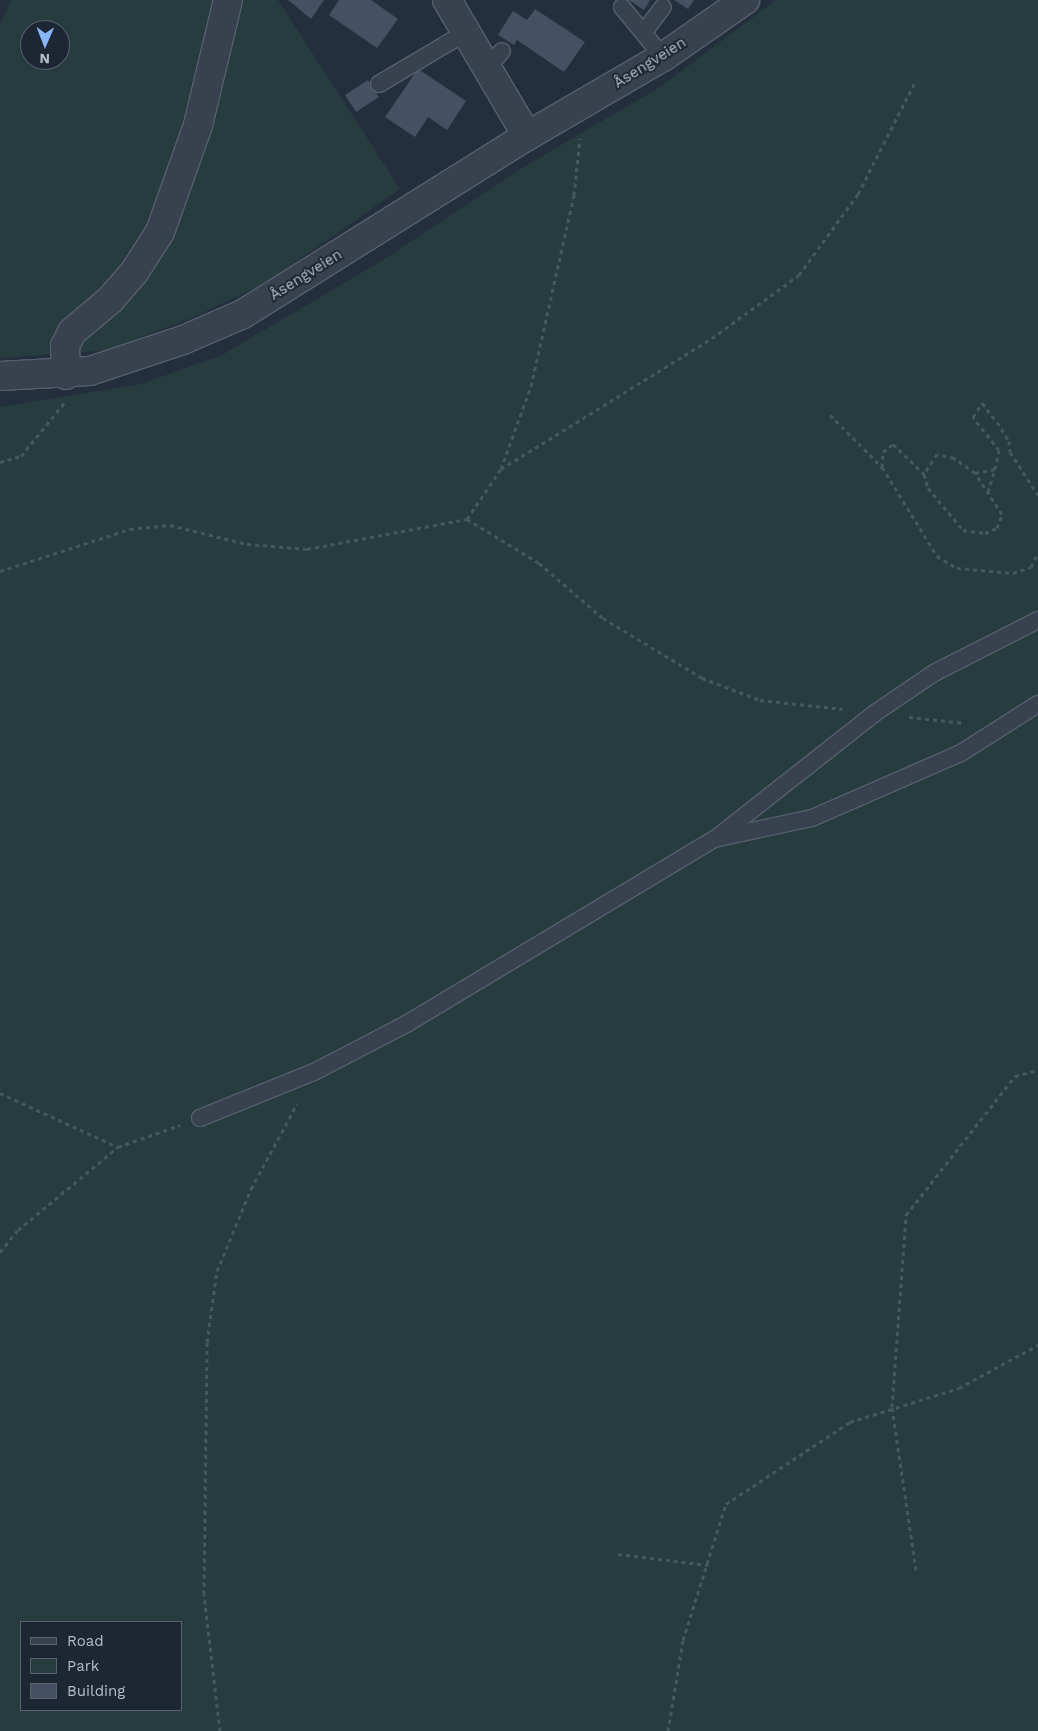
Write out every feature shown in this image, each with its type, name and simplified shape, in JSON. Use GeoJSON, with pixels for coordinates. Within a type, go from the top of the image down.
{"type":"FeatureCollection","features":[{"type":"Feature","properties":{"kind":"street"},"geometry":{"type":"LineString","coordinates":[[78,373],[65,346],[72,332],[110,300],[135,271],[160,232],[198,125],[228,0]]}},
{"type":"Feature","properties":{"kind":"street"},"geometry":{"type":"LineString","coordinates":[[447,0],[465,33],[495,59],[527,136]]}},
{"type":"Feature","properties":{"kind":"street","name":"Åsengveien"},"geometry":{"type":"LineString","coordinates":[[0,376],[78,373],[183,340],[244,314],[527,136],[663,57],[745,0]]}},
{"type":"Feature","properties":{"kind":"lane"},"geometry":{"type":"LineString","coordinates":[[622,7],[663,57]]}},
{"type":"Feature","properties":{"kind":"lane"},"geometry":{"type":"LineString","coordinates":[[644,32],[664,7]]}},
{"type":"Feature","properties":{"kind":"lane"},"geometry":{"type":"LineString","coordinates":[[379,84],[465,33]]}},
{"type":"Feature","properties":{"kind":"lane"},"geometry":{"type":"LineString","coordinates":[[200,1118],[314,1072],[451,998],[714,839],[875,713],[934,673],[1038,620]]}},
{"type":"Feature","properties":{"kind":"lane"},"geometry":{"type":"LineString","coordinates":[[714,839],[812,818],[961,753],[1038,704]]}},
{"type":"Feature","properties":{"kind":"path"},"geometry":{"type":"LineString","coordinates":[[501,469],[712,338],[799,275],[858,194],[916,80]]}},
{"type":"Feature","properties":{"kind":"path"},"geometry":{"type":"LineString","coordinates":[[467,519],[501,469],[531,386],[574,195],[584,103]]}},
{"type":"Feature","properties":{"kind":"path"},"geometry":{"type":"LineString","coordinates":[[0,462],[21,456],[78,373]]}},
{"type":"Feature","properties":{"kind":"path"},"geometry":{"type":"LineString","coordinates":[[988,492],[999,450],[973,417],[982,403],[998,422],[1009,440],[1010,452],[1038,495]]}},
{"type":"Feature","properties":{"kind":"path"},"geometry":{"type":"LineString","coordinates":[[830,415],[882,467],[937,556],[957,568],[1012,573],[1031,567],[1038,552]]}},
{"type":"Feature","properties":{"kind":"path"},"geometry":{"type":"LineString","coordinates":[[882,467],[883,452],[892,444],[924,474],[928,488],[964,530],[973,533],[997,528],[1002,520],[1002,514],[975,473],[954,458],[937,454],[924,474]]}},
{"type":"Feature","properties":{"kind":"path"},"geometry":{"type":"LineString","coordinates":[[975,473],[995,469]]}},
{"type":"Feature","properties":{"kind":"path"},"geometry":{"type":"LineString","coordinates":[[0,571],[130,529],[170,524],[247,544],[307,549],[467,519],[539,563],[603,618],[702,678],[760,700],[1003,728]]}},
{"type":"Feature","properties":{"kind":"path"},"geometry":{"type":"LineString","coordinates":[[916,1570],[892,1407],[906,1215],[1015,1076],[1038,1070]]}},
{"type":"Feature","properties":{"kind":"path"},"geometry":{"type":"LineString","coordinates":[[220,1731],[204,1594],[207,1342],[217,1271],[251,1189],[314,1072]]}},
{"type":"Feature","properties":{"kind":"path"},"geometry":{"type":"LineString","coordinates":[[0,1093],[118,1147]]}},
{"type":"Feature","properties":{"kind":"path"},"geometry":{"type":"LineString","coordinates":[[0,1252],[18,1230],[118,1147],[200,1118]]}},
{"type":"Feature","properties":{"kind":"path"},"geometry":{"type":"LineString","coordinates":[[668,1731],[683,1640],[726,1504],[850,1422],[892,1407],[959,1388],[1038,1346]]}},
{"type":"Feature","properties":{"kind":"path"},"geometry":{"type":"LineString","coordinates":[[618,1554],[708,1565]]}},
{"type":"Feature","properties":{"kind":"green space"},"geometry":{"type":"Polygon","coordinates":[[[11,0],[278,0],[400,189],[267,282],[194,317],[107,350],[0,358],[0,25],[11,0]]]}},
{"type":"Feature","properties":{"kind":"green space"},"geometry":{"type":"Polygon","coordinates":[[[776,0],[1038,0],[1038,1731],[0,1731],[0,407],[141,384],[222,355],[383,260],[522,168],[660,87],[776,0]]]}},
{"type":"Feature","properties":{"kind":"building"},"geometry":{"type":"Polygon","coordinates":[[[288,0],[324,0],[311,19],[288,0]]]}},
{"type":"Feature","properties":{"kind":"building"},"geometry":{"type":"Polygon","coordinates":[[[339,0],[371,0],[398,19],[377,48],[329,15],[339,0]]]}},
{"type":"Feature","properties":{"kind":"building"},"geometry":{"type":"Polygon","coordinates":[[[629,0],[650,0],[644,10],[629,0]]]}},
{"type":"Feature","properties":{"kind":"building"},"geometry":{"type":"Polygon","coordinates":[[[674,0],[694,0],[688,9],[674,0]]]}},
{"type":"Feature","properties":{"kind":"building"},"geometry":{"type":"Polygon","coordinates":[[[535,9],[585,42],[564,72],[517,40],[514,45],[498,35],[513,11],[527,20],[535,9]]]}},
{"type":"Feature","properties":{"kind":"building"},"geometry":{"type":"Polygon","coordinates":[[[418,69],[466,101],[447,130],[428,117],[415,137],[385,117],[418,69]]]}},
{"type":"Feature","properties":{"kind":"building"},"geometry":{"type":"Polygon","coordinates":[[[368,80],[379,97],[356,112],[345,95],[368,80]]]}}]}
